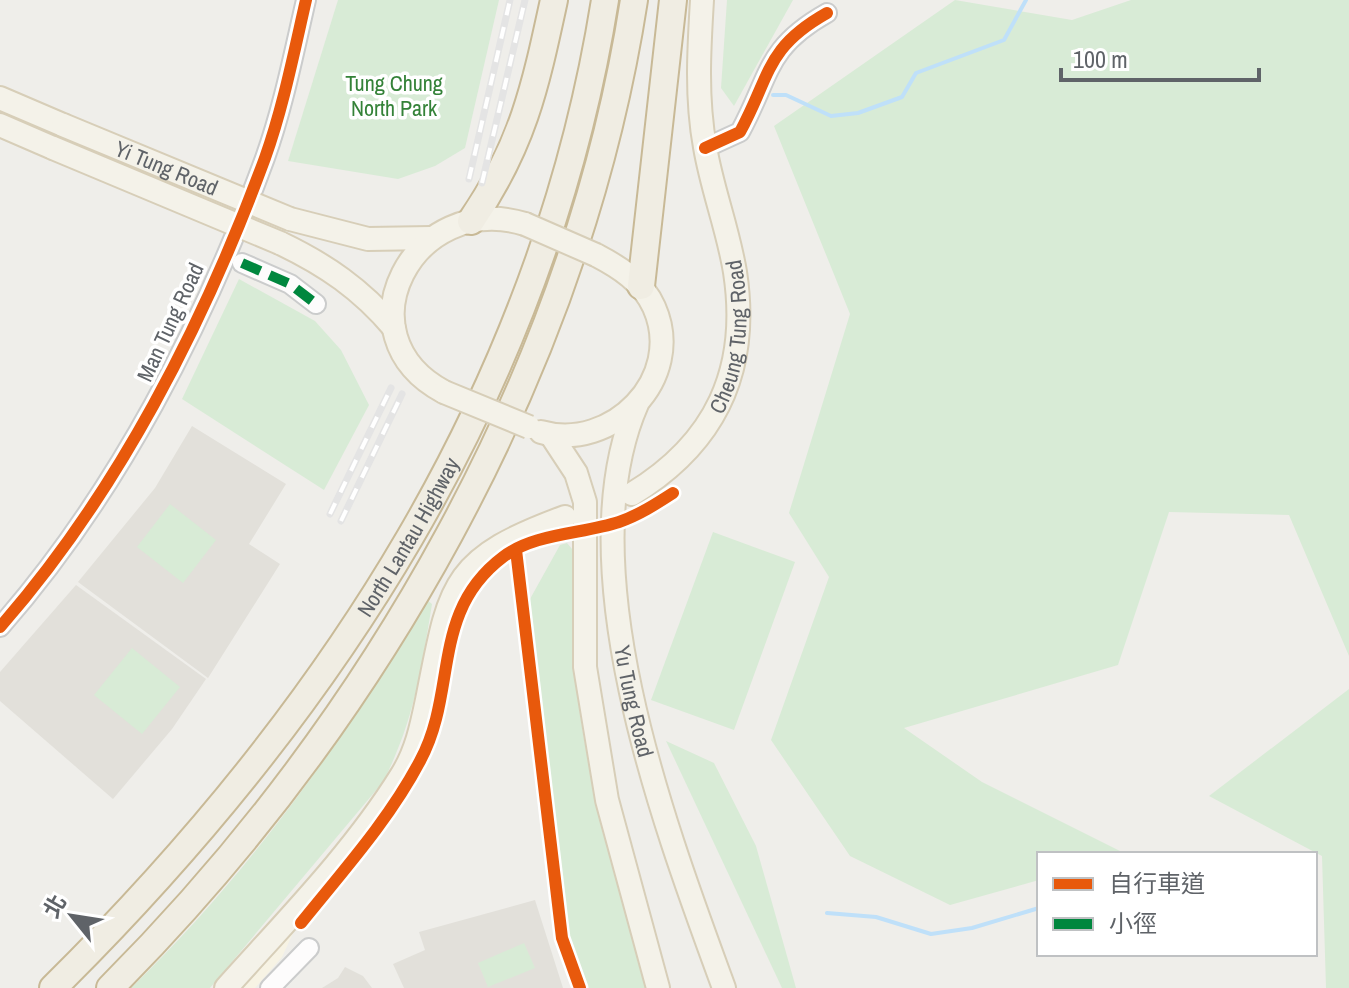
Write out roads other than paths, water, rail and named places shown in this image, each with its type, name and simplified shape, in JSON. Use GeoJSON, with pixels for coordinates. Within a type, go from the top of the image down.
{"type":"FeatureCollection","features":[{"type":"Feature","properties":{"kind":"highway"},"geometry":{"type":"LineString","coordinates":[[471,221],[503,172],[527,117],[554,0]]}},
{"type":"Feature","properties":{"kind":"highway","name":"North Lantau Highway"},"geometry":{"type":"LineString","coordinates":[[53,988],[117,924],[248,776],[315,688],[410,539],[483,401],[536,272],[579,131],[605,0]]}},
{"type":"Feature","properties":{"kind":"highway","name":"North Lantau Highway"},"geometry":{"type":"LineString","coordinates":[[110,988],[225,864],[275,802],[347,701],[436,555],[524,377],[567,268],[610,126],[634,0]]}},
{"type":"Feature","properties":{"kind":"highway"},"geometry":{"type":"LineString","coordinates":[[641,286],[673,0]]}},
{"type":"Feature","properties":{"kind":"main road","name":"Cheung Tung Road"},"geometry":{"type":"LineString","coordinates":[[632,494],[681,460],[702,435],[719,406],[736,358],[739,330],[735,269],[705,148],[699,91],[702,0]]}},
{"type":"Feature","properties":{"kind":"main road","name":"Yi Tung Road"},"geometry":{"type":"LineString","coordinates":[[0,98],[290,219],[368,239],[431,238]]}},
{"type":"Feature","properties":{"kind":"main road","name":"Yi Tung Road"},"geometry":{"type":"LineString","coordinates":[[0,125],[319,261],[349,281],[394,328]]}},
{"type":"Feature","properties":{"kind":"main road"},"geometry":{"type":"LineString","coordinates":[[500,219],[525,224],[596,255],[641,286],[656,310],[660,344],[653,376],[637,404],[617,422],[592,433],[551,435],[444,392],[425,381],[409,363],[394,328],[393,300],[399,279],[408,261],[431,238],[471,221],[500,219]]}},
{"type":"Feature","properties":{"kind":"main road","name":"Yu Tung Road"},"geometry":{"type":"LineString","coordinates":[[637,404],[620,448],[613,489],[617,597],[627,668],[684,877],[724,988]]}},
{"type":"Feature","properties":{"kind":"main road","name":"Yu Tung Road"},"geometry":{"type":"LineString","coordinates":[[551,435],[576,473],[585,502],[585,667],[607,800],[658,988]]}},
{"type":"Feature","properties":{"kind":"main road"},"geometry":{"type":"LineString","coordinates":[[226,988],[306,899],[400,777],[421,731],[443,618],[461,580],[493,548],[565,517]]}},
{"type":"Feature","properties":{"kind":"street","name":"Man Tung Road"},"geometry":{"type":"LineString","coordinates":[[0,627],[56,557],[114,475],[186,336],[265,157],[306,0]]}},
{"type":"Feature","properties":{"kind":"street"},"geometry":{"type":"LineString","coordinates":[[705,148],[740,132],[774,56],[790,36],[827,13]]}},
{"type":"Feature","properties":{"kind":"street"},"geometry":{"type":"LineString","coordinates":[[242,263],[290,284],[316,304]]}},
{"type":"Feature","properties":{"kind":"street"},"geometry":{"type":"LineString","coordinates":[[270,988],[309,948]]}},
{"type":"Feature","properties":{"kind":"waterway"},"geometry":{"type":"LineString","coordinates":[[773,95],[786,95],[831,116],[858,113],[902,97],[916,73],[1004,40],[1026,0]]}},
{"type":"Feature","properties":{"kind":"waterway"},"geometry":{"type":"LineString","coordinates":[[827,913],[876,917],[931,934],[972,928],[1037,909]]}},
{"type":"Feature","properties":{"kind":"railway"},"geometry":{"type":"LineString","coordinates":[[469,179],[510,0]]}},
{"type":"Feature","properties":{"kind":"railway"},"geometry":{"type":"LineString","coordinates":[[482,183],[525,0]]}},
{"type":"Feature","properties":{"kind":"railway"},"geometry":{"type":"LineString","coordinates":[[330,514],[391,388]]}},
{"type":"Feature","properties":{"kind":"railway"},"geometry":{"type":"LineString","coordinates":[[341,521],[402,394]]}},
{"type":"Feature","properties":{"kind":"park label","name":"Tung Chung North Park"},"geometry":{"type":"Point","coordinates":[394,96]}}]}
